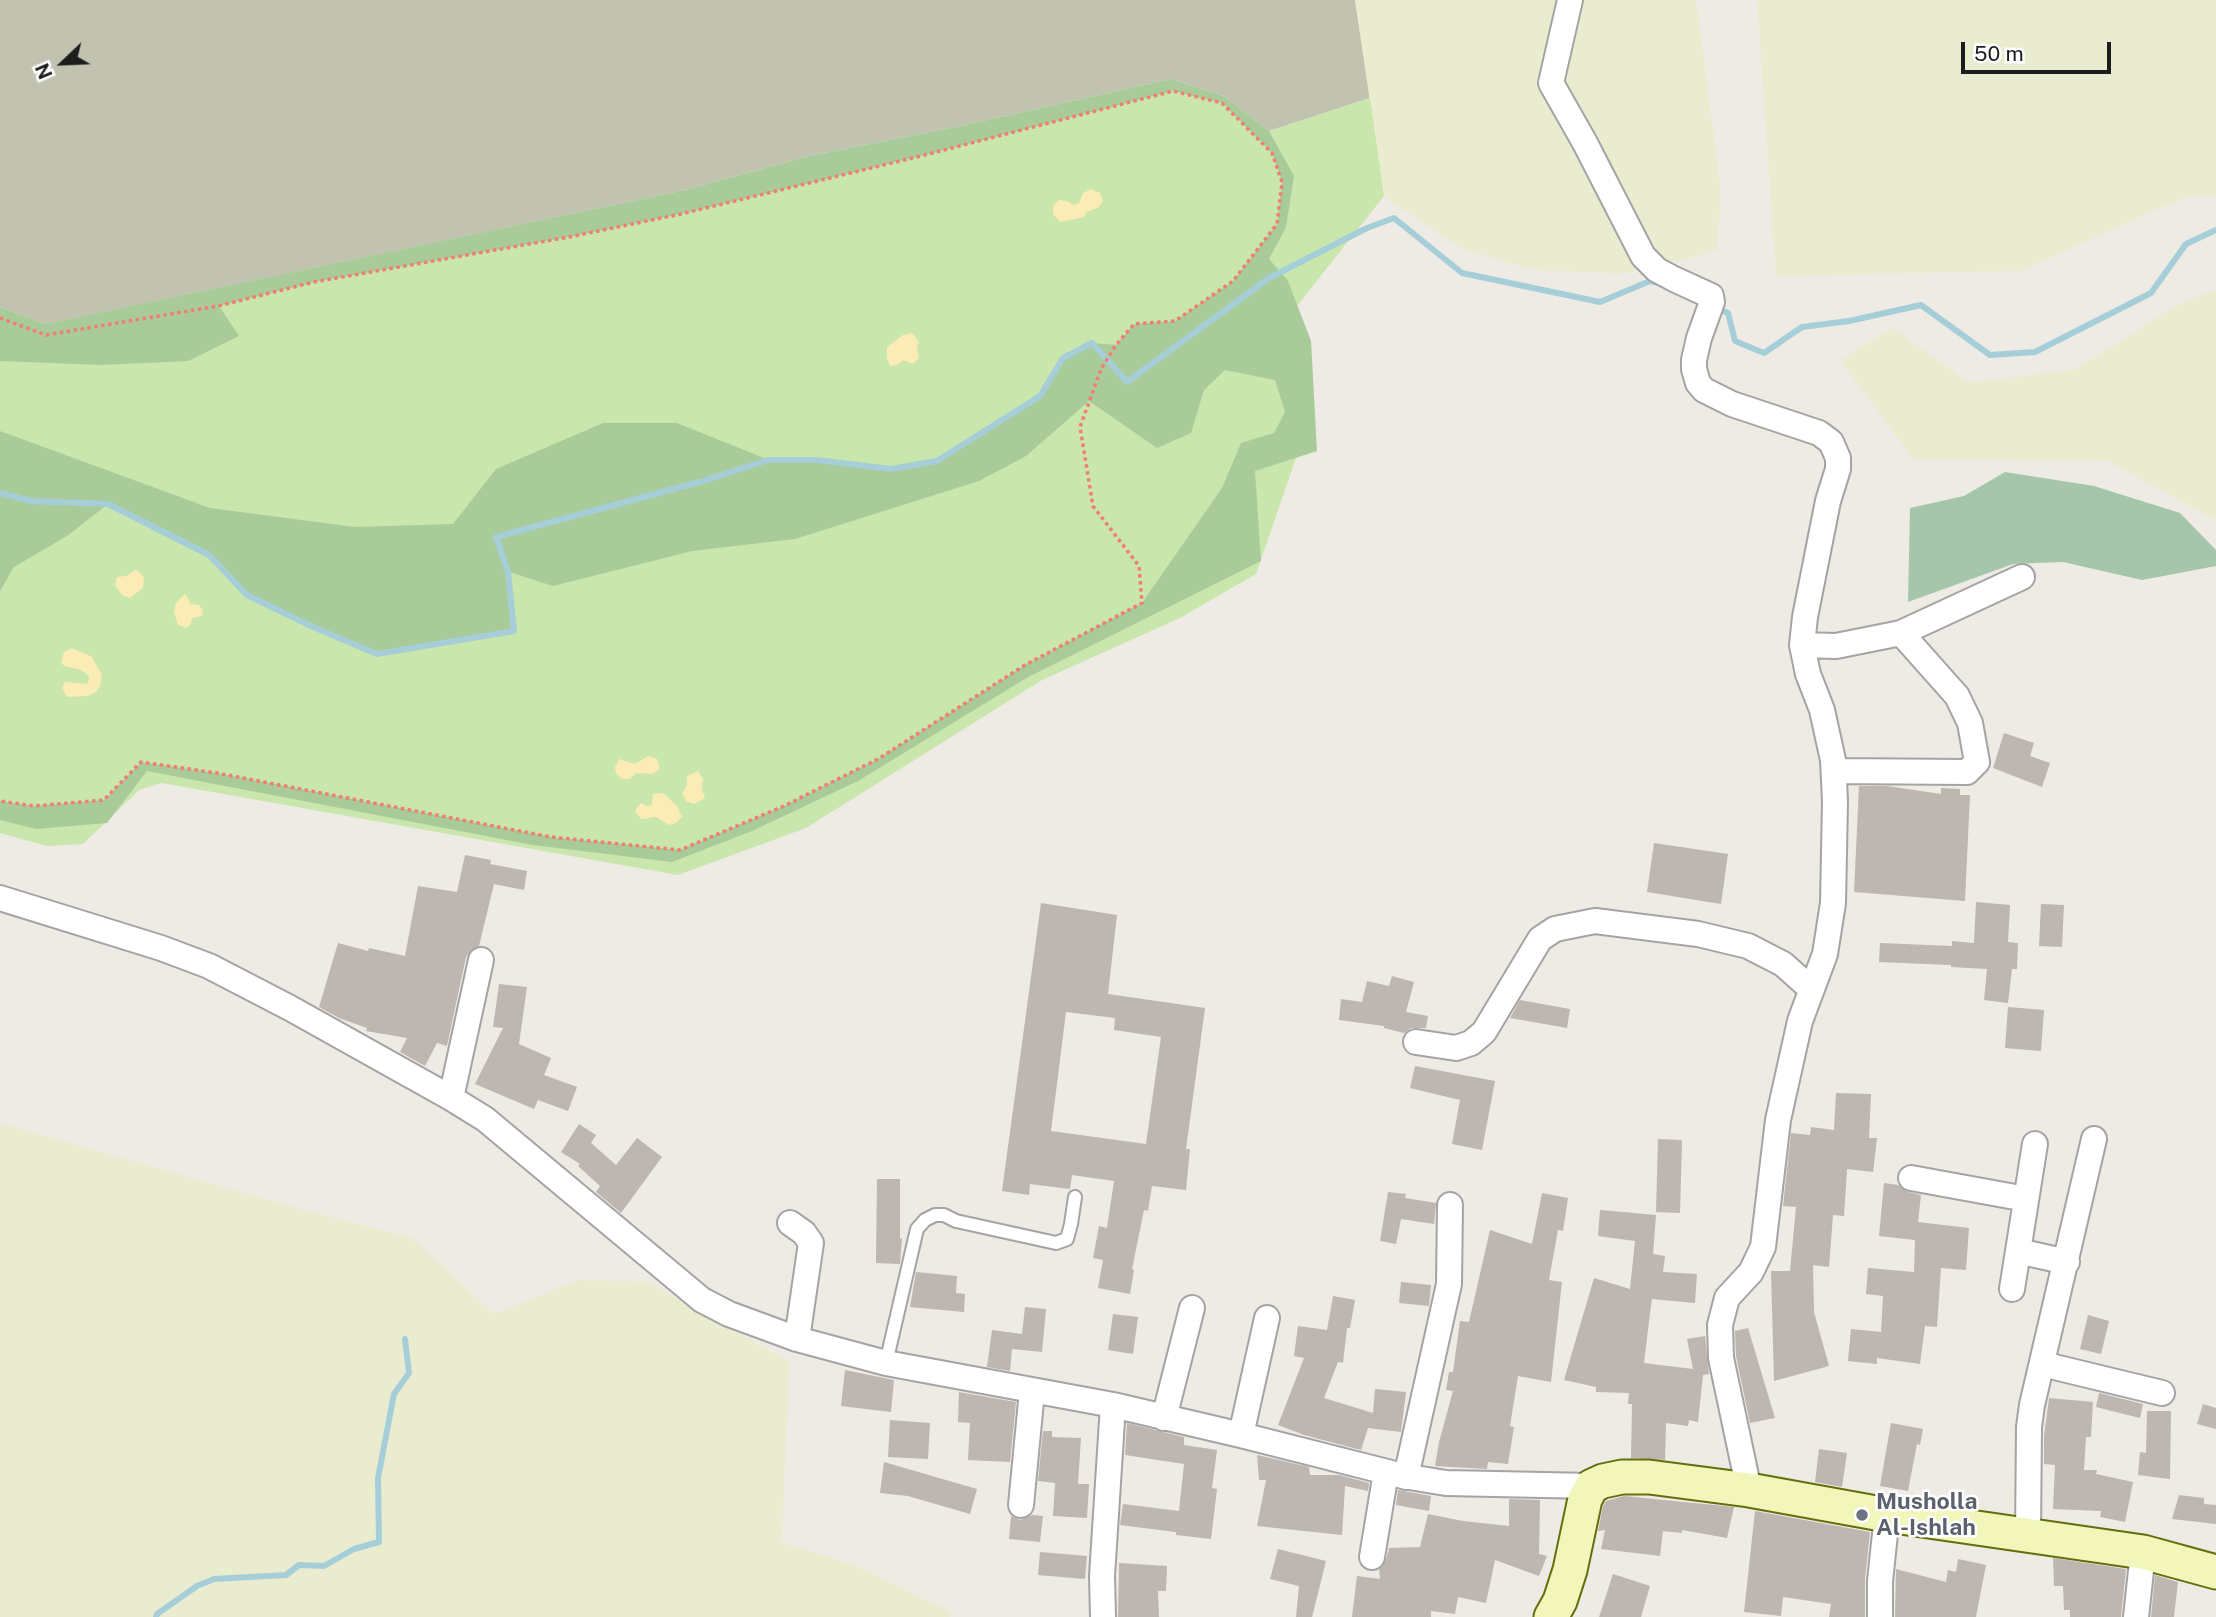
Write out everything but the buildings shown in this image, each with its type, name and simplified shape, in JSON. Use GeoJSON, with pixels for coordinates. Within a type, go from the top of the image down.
{"type":"FeatureCollection","features":[{"type":"Feature","properties":{"kind":"street"},"geometry":{"type":"LineString","coordinates":[[1570,0],[1551,83],[1586,144],[1643,256],[1657,270],[1709,294],[1712,302],[1699,338],[1694,369],[1698,383],[1704,390],[1732,404],[1819,433],[1834,447],[1838,458],[1838,469],[1828,501],[1805,617],[1802,645],[1808,674],[1822,710],[1834,771],[1833,903],[1825,954],[1800,1021],[1778,1120],[1763,1247],[1751,1272],[1727,1298],[1720,1325],[1721,1358],[1749,1490]]}},
{"type":"Feature","properties":{"kind":"street"},"geometry":{"type":"LineString","coordinates":[[1802,645],[1836,646],[1902,632],[2022,577]]}},
{"type":"Feature","properties":{"kind":"street"},"geometry":{"type":"LineString","coordinates":[[1834,771],[1967,772],[1977,762],[1970,723],[1956,696],[1902,632]]}},
{"type":"Feature","properties":{"kind":"street"},"geometry":{"type":"LineString","coordinates":[[0,898],[162,948],[209,967],[290,1008],[485,1119],[702,1300],[729,1314],[797,1339],[886,1363],[1114,1405],[1396,1474],[1446,1483],[1592,1486],[1603,1480],[1622,1477],[1650,1477],[2143,1552],[2216,1572]]}},
{"type":"Feature","properties":{"kind":"street"},"geometry":{"type":"LineString","coordinates":[[1416,1042],[1456,1048],[1471,1043],[1484,1032],[1540,939],[1555,929],[1595,921],[1698,934],[1748,946],[1783,964],[1811,989]]}},
{"type":"Feature","properties":{"kind":"street"},"geometry":{"type":"LineString","coordinates":[[451,1098],[481,960]]}},
{"type":"Feature","properties":{"kind":"street"},"geometry":{"type":"LineString","coordinates":[[2028,1536],[2029,1427],[2094,1139]]}},
{"type":"Feature","properties":{"kind":"street"},"geometry":{"type":"LineString","coordinates":[[2012,1289],[2035,1144]]}},
{"type":"Feature","properties":{"kind":"street"},"geometry":{"type":"LineString","coordinates":[[1911,1178],[2026,1199]]}},
{"type":"Feature","properties":{"kind":"street"},"geometry":{"type":"LineString","coordinates":[[1372,1556],[1450,1284],[1450,1205]]}},
{"type":"Feature","properties":{"kind":"street"},"geometry":{"type":"LineString","coordinates":[[790,1223],[804,1233],[811,1244],[797,1339]]}},
{"type":"Feature","properties":{"kind":"street"},"geometry":{"type":"LineString","coordinates":[[2018,1251],[2067,1262]]}},
{"type":"Feature","properties":{"kind":"street"},"geometry":{"type":"LineString","coordinates":[[1164,1418],[1192,1308]]}},
{"type":"Feature","properties":{"kind":"street"},"geometry":{"type":"LineString","coordinates":[[1241,1435],[1267,1318]]}},
{"type":"Feature","properties":{"kind":"street"},"geometry":{"type":"LineString","coordinates":[[2042,1364],[2162,1393]]}},
{"type":"Feature","properties":{"kind":"street"},"geometry":{"type":"LineString","coordinates":[[1021,1505],[1032,1391]]}},
{"type":"Feature","properties":{"kind":"street"},"geometry":{"type":"LineString","coordinates":[[1103,1617],[1102,1576],[1114,1405]]}},
{"type":"Feature","properties":{"kind":"street"},"geometry":{"type":"LineString","coordinates":[[1551,1617],[1560,1601],[1570,1570],[1585,1499],[1592,1486]]}},
{"type":"Feature","properties":{"kind":"street"},"geometry":{"type":"LineString","coordinates":[[1880,1617],[1880,1581],[1887,1515]]}},
{"type":"Feature","properties":{"kind":"street"},"geometry":{"type":"LineString","coordinates":[[2136,1617],[2143,1552]]}},
{"type":"Feature","properties":{"kind":"lane"},"geometry":{"type":"LineString","coordinates":[[886,1363],[917,1229],[925,1220],[935,1215],[944,1215],[956,1221],[1056,1243],[1067,1239],[1074,1197]]}},
{"type":"Feature","properties":{"kind":"path"},"geometry":{"type":"LineString","coordinates":[[0,318],[46,335],[218,306],[314,282],[681,214],[1173,91],[1222,103],[1272,153],[1282,182],[1278,224],[1233,281],[1175,321],[1134,324],[1101,369],[1080,427],[1093,506],[1139,566],[1142,603],[1025,664],[878,759],[784,806],[680,850],[551,836],[217,773],[141,762],[104,800],[34,806],[0,802]]}},
{"type":"Feature","properties":{"kind":"shaded area"},"geometry":{"type":"Polygon","coordinates":[[[0,0],[1355,0],[1370,98],[1269,131],[1224,96],[1171,79],[809,156],[685,190],[45,325],[0,307],[0,0]]]}},
{"type":"Feature","properties":{"kind":"shaded area"},"geometry":{"type":"Polygon","coordinates":[[[1355,0],[1696,0],[1721,192],[1717,251],[1623,274],[1535,270],[1463,249],[1384,196],[1355,0]]]}},
{"type":"Feature","properties":{"kind":"shaded area"},"geometry":{"type":"Polygon","coordinates":[[[1757,0],[2216,0],[2216,195],[2185,197],[2020,271],[1776,276],[1757,0]]]}},
{"type":"Feature","properties":{"kind":"shaded area"},"geometry":{"type":"Polygon","coordinates":[[[2216,289],[2216,520],[2108,461],[1913,459],[1840,360],[1893,328],[1969,383],[2076,369],[2176,306],[2216,289]]]}},
{"type":"Feature","properties":{"kind":"shaded area"},"geometry":{"type":"Polygon","coordinates":[[[0,1123],[412,1238],[494,1314],[578,1280],[648,1282],[789,1362],[782,1542],[859,1567],[951,1612],[950,1617],[0,1617],[0,1123]]]}},
{"type":"Feature","properties":{"kind":"green space"},"geometry":{"type":"Polygon","coordinates":[[[1171,79],[1224,96],[1269,131],[1370,98],[1384,196],[1277,331],[1307,426],[1256,574],[1180,618],[1042,680],[806,828],[678,875],[162,783],[139,790],[83,844],[47,846],[0,833],[0,307],[45,324],[685,190],[809,156],[1171,79]]]}},
{"type":"Feature","properties":{"kind":"green space"},"geometry":{"type":"Polygon","coordinates":[[[1171,79],[1224,96],[1269,131],[1294,176],[1286,227],[1269,259],[1288,281],[1311,341],[1317,451],[1255,471],[1261,561],[1028,677],[858,781],[752,831],[672,862],[533,845],[147,771],[107,823],[36,829],[0,820],[0,801],[34,806],[104,800],[141,762],[217,773],[551,837],[680,850],[784,806],[878,759],[1025,665],[1142,603],[1222,488],[1241,443],[1274,433],[1285,412],[1275,380],[1225,370],[1204,390],[1191,433],[1157,448],[1089,401],[1026,456],[979,481],[795,539],[692,551],[553,586],[509,572],[514,631],[377,654],[247,595],[209,555],[108,504],[67,536],[14,567],[0,591],[0,431],[210,508],[355,527],[453,524],[496,469],[603,423],[677,423],[769,460],[816,460],[891,469],[937,462],[1040,396],[1063,358],[1092,343],[1116,345],[1134,324],[1175,321],[1233,281],[1277,224],[1282,182],[1272,153],[1222,103],[1173,91],[681,214],[569,237],[314,282],[219,306],[239,336],[188,361],[101,365],[0,361],[0,307],[45,324],[685,190],[809,156],[1171,79]]]}},
{"type":"Feature","properties":{"kind":"green space"},"geometry":{"type":"Polygon","coordinates":[[[2005,472],[2094,486],[2180,513],[2216,550],[2216,566],[2142,580],[2063,562],[2013,564],[1908,602],[1910,508],[1964,496],[2005,472]]]}},
{"type":"Feature","properties":{"kind":"sand"},"geometry":{"type":"Polygon","coordinates":[[[1091,189],[1100,193],[1103,201],[1084,217],[1060,222],[1053,214],[1053,205],[1059,200],[1073,205],[1079,203],[1083,193],[1091,189]]]}},
{"type":"Feature","properties":{"kind":"sand"},"geometry":{"type":"Polygon","coordinates":[[[912,333],[919,342],[919,358],[913,364],[903,360],[890,366],[887,347],[903,335],[912,333]]]}},
{"type":"Feature","properties":{"kind":"sand"},"geometry":{"type":"Polygon","coordinates":[[[136,570],[144,577],[143,588],[130,598],[122,595],[115,586],[117,577],[126,576],[136,570]]]}},
{"type":"Feature","properties":{"kind":"sand"},"geometry":{"type":"Polygon","coordinates":[[[185,594],[191,604],[199,605],[203,610],[202,616],[192,618],[191,624],[186,628],[178,625],[174,612],[176,603],[185,594]]]}},
{"type":"Feature","properties":{"kind":"sand"},"geometry":{"type":"Polygon","coordinates":[[[72,648],[92,657],[102,675],[96,692],[88,696],[67,697],[62,688],[65,682],[88,684],[89,676],[81,670],[64,666],[61,662],[64,652],[72,648]]]}},
{"type":"Feature","properties":{"kind":"sand"},"geometry":{"type":"Polygon","coordinates":[[[648,756],[657,759],[660,769],[653,774],[636,773],[630,779],[622,779],[616,774],[615,767],[619,759],[635,764],[648,756]]]}},
{"type":"Feature","properties":{"kind":"sand"},"geometry":{"type":"Polygon","coordinates":[[[698,771],[703,779],[705,798],[694,804],[686,801],[682,793],[687,785],[687,776],[698,771]]]}},
{"type":"Feature","properties":{"kind":"sand"},"geometry":{"type":"Polygon","coordinates":[[[663,793],[677,806],[682,817],[669,825],[656,817],[641,819],[635,811],[641,803],[652,805],[653,794],[663,793]]]}},
{"type":"Feature","properties":{"kind":"waterway"},"geometry":{"type":"LineString","coordinates":[[0,493],[31,501],[108,504],[209,555],[247,595],[377,654],[514,631],[508,572],[496,537],[703,481],[768,460],[816,460],[891,469],[937,461],[1040,396],[1063,358],[1092,343],[1127,382],[1269,278],[1367,228],[1394,218],[1462,273],[1600,302],[1650,281],[1658,283]]}},
{"type":"Feature","properties":{"kind":"waterway"},"geometry":{"type":"LineString","coordinates":[[1716,308],[1728,313],[1735,341],[1764,353],[1802,327],[1849,321],[1921,305],[1990,355],[2035,352],[2151,293],[2186,244],[2216,230]]}},
{"type":"Feature","properties":{"kind":"waterway"},"geometry":{"type":"LineString","coordinates":[[156,1617],[197,1586],[214,1579],[286,1575],[299,1565],[324,1566],[354,1549],[379,1542],[378,1478],[394,1394],[409,1373],[405,1339]]}},
{"type":"Feature","properties":{"kind":"place","name":"Musholla Al-Ishlah"},"geometry":{"type":"Point","coordinates":[1862,1515]}}]}
